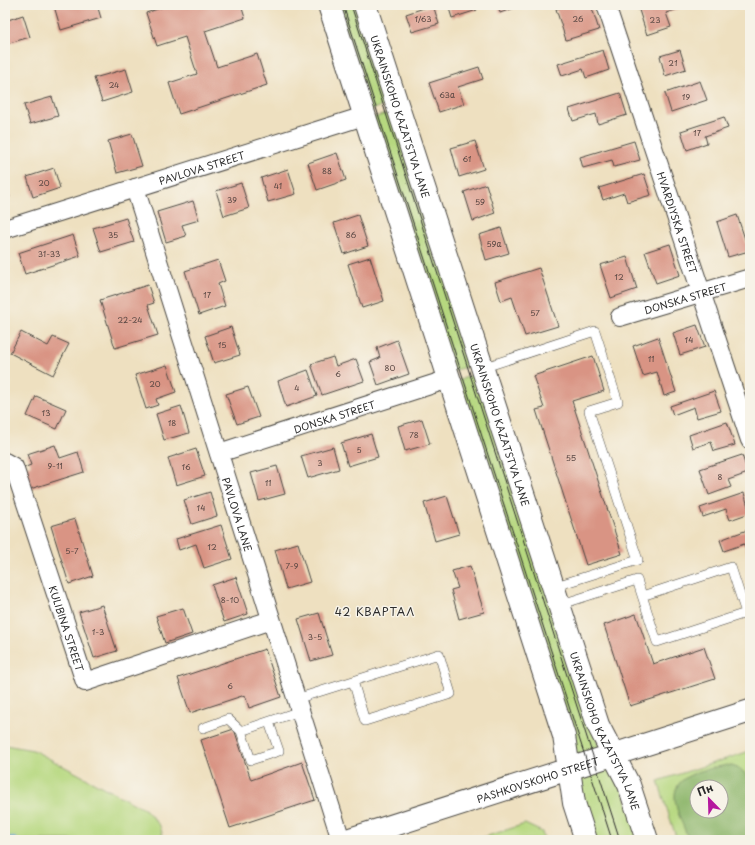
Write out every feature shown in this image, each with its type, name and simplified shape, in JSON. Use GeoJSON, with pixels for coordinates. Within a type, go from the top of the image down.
{"type":"FeatureCollection","features":[{"type":"Feature","properties":{"kind":"street"},"geometry":{"type":"LineString","coordinates":[[329,5],[562,731],[574,803],[586,840]]}},
{"type":"Feature","properties":{"kind":"street","name":"UKRAINSKOHO KAZATSTVA LANE"},"geometry":{"type":"LineString","coordinates":[[365,5],[598,725],[612,755],[629,785],[647,840]]}},
{"type":"Feature","properties":{"kind":"street","name":"HVARDIYSKA STREET"},"geometry":{"type":"LineString","coordinates":[[606,5],[703,293],[750,440]]}},
{"type":"Feature","properties":{"kind":"street","name":"PAVLOVA STREET"},"geometry":{"type":"LineString","coordinates":[[5,229],[397,105]]}},
{"type":"Feature","properties":{"kind":"street","name":"PAVLOVA LANE"},"geometry":{"type":"LineString","coordinates":[[135,188],[341,840]]}},
{"type":"Feature","properties":{"kind":"street","name":"DONSKA STREET"},"geometry":{"type":"LineString","coordinates":[[620,317],[750,278]]}},
{"type":"Feature","properties":{"kind":"street","name":"DONSKA STREET"},"geometry":{"type":"LineString","coordinates":[[219,454],[449,378]]}},
{"type":"Feature","properties":{"kind":"street","name":"KULIBINA STREET"},"geometry":{"type":"LineString","coordinates":[[5,462],[14,467],[85,682],[271,620]]}},
{"type":"Feature","properties":{"kind":"street","name":"PASHKOVSKOHO STREET"},"geometry":{"type":"LineString","coordinates":[[347,840],[750,710]]}},
{"type":"Feature","properties":{"kind":"lane"},"geometry":{"type":"LineString","coordinates":[[482,368],[595,331],[597,336],[618,402],[590,411],[638,560],[556,596]]}},
{"type":"Feature","properties":{"kind":"lane"},"geometry":{"type":"LineString","coordinates":[[556,596],[637,580],[642,596],[657,642],[746,613],[731,567],[642,596]]}},
{"type":"Feature","properties":{"kind":"lane"},"geometry":{"type":"LineString","coordinates":[[241,731],[269,722],[298,705],[353,681],[439,654],[451,694],[365,721],[353,681]]}},
{"type":"Feature","properties":{"kind":"lane"},"geometry":{"type":"LineString","coordinates":[[203,728],[228,719],[241,731],[251,760],[279,751],[269,722]]}},
{"type":"Feature","properties":{"kind":"green space"},"geometry":{"type":"Polygon","coordinates":[[[344,5],[360,5],[391,103],[367,111],[334,8],[344,5]]]}},
{"type":"Feature","properties":{"kind":"green space"},"geometry":{"type":"Polygon","coordinates":[[[395,111],[476,364],[452,371],[370,119],[395,111]]]}},
{"type":"Feature","properties":{"kind":"green space"},"geometry":{"type":"Polygon","coordinates":[[[479,373],[601,753],[577,761],[456,381],[479,373]]]}},
{"type":"Feature","properties":{"kind":"green space"},"geometry":{"type":"Polygon","coordinates":[[[5,745],[33,750],[146,810],[160,826],[164,840],[5,840],[5,745]]]}},
{"type":"Feature","properties":{"kind":"green space"},"geometry":{"type":"Polygon","coordinates":[[[750,751],[750,840],[677,840],[658,781],[750,751]]]}},
{"type":"Feature","properties":{"kind":"green space"},"geometry":{"type":"Polygon","coordinates":[[[611,761],[642,840],[592,840],[575,772],[611,761]]]}},
{"type":"Feature","properties":{"kind":"green space"},"geometry":{"type":"Polygon","coordinates":[[[727,765],[743,771],[749,780],[751,799],[750,837],[746,840],[689,840],[677,809],[675,798],[676,790],[680,783],[686,778],[702,771],[727,765]]]}},
{"type":"Feature","properties":{"kind":"green space"},"geometry":{"type":"Polygon","coordinates":[[[525,824],[542,832],[544,840],[475,840],[525,824]]]}},
{"type":"Feature","properties":{"kind":"building"},"geometry":{"type":"Polygon","coordinates":[[[97,5],[101,18],[61,30],[54,6],[97,5]]]}},
{"type":"Feature","properties":{"kind":"building"},"geometry":{"type":"Polygon","coordinates":[[[169,5],[241,5],[245,18],[205,31],[217,67],[257,54],[267,85],[179,114],[169,83],[197,74],[185,37],[157,46],[146,13],[169,5]]]}},
{"type":"Feature","properties":{"kind":"building"},"geometry":{"type":"Polygon","coordinates":[[[433,5],[439,24],[412,32],[406,14],[433,5]]]}},
{"type":"Feature","properties":{"kind":"building"},"geometry":{"type":"Polygon","coordinates":[[[448,5],[476,5],[477,10],[452,18],[448,5]]]}},
{"type":"Feature","properties":{"kind":"building"},"geometry":{"type":"Polygon","coordinates":[[[498,5],[523,5],[500,13],[498,5]]]}},
{"type":"Feature","properties":{"kind":"building"},"geometry":{"type":"Polygon","coordinates":[[[568,5],[591,5],[599,30],[566,40],[556,9],[568,5]]]}},
{"type":"Feature","properties":{"kind":"building"},"geometry":{"type":"Polygon","coordinates":[[[642,5],[690,5],[666,13],[671,27],[647,35],[638,7],[642,5]]]}},
{"type":"Feature","properties":{"kind":"building"},"geometry":{"type":"Polygon","coordinates":[[[23,15],[30,37],[6,44],[5,21],[23,15]]]}},
{"type":"Feature","properties":{"kind":"building"},"geometry":{"type":"Polygon","coordinates":[[[603,50],[609,70],[586,78],[583,69],[562,76],[558,64],[603,50]]]}},
{"type":"Feature","properties":{"kind":"building"},"geometry":{"type":"Polygon","coordinates":[[[680,50],[686,69],[665,76],[660,56],[680,50]]]}},
{"type":"Feature","properties":{"kind":"building"},"geometry":{"type":"Polygon","coordinates":[[[479,67],[483,79],[458,87],[464,104],[439,112],[429,83],[479,67]]]}},
{"type":"Feature","properties":{"kind":"building"},"geometry":{"type":"Polygon","coordinates":[[[126,69],[133,92],[102,102],[94,78],[126,69]]]}},
{"type":"Feature","properties":{"kind":"building"},"geometry":{"type":"Polygon","coordinates":[[[700,81],[707,100],[671,112],[665,93],[700,81]]]}},
{"type":"Feature","properties":{"kind":"building"},"geometry":{"type":"Polygon","coordinates":[[[620,93],[627,115],[598,124],[596,114],[573,121],[569,109],[620,93]]]}},
{"type":"Feature","properties":{"kind":"building"},"geometry":{"type":"Polygon","coordinates":[[[52,97],[58,116],[30,124],[24,105],[52,97]]]}},
{"type":"Feature","properties":{"kind":"building"},"geometry":{"type":"Polygon","coordinates":[[[724,117],[728,128],[705,136],[707,143],[687,150],[681,131],[724,117]]]}},
{"type":"Feature","properties":{"kind":"building"},"geometry":{"type":"Polygon","coordinates":[[[132,134],[142,166],[117,173],[108,141],[132,134]]]}},
{"type":"Feature","properties":{"kind":"building"},"geometry":{"type":"Polygon","coordinates":[[[475,141],[484,169],[459,177],[451,148],[475,141]]]}},
{"type":"Feature","properties":{"kind":"building"},"geometry":{"type":"Polygon","coordinates":[[[634,141],[640,160],[614,167],[612,160],[583,168],[580,157],[634,141]]]}},
{"type":"Feature","properties":{"kind":"building"},"geometry":{"type":"Polygon","coordinates":[[[337,153],[346,180],[317,190],[308,163],[337,153]]]}},
{"type":"Feature","properties":{"kind":"building"},"geometry":{"type":"Polygon","coordinates":[[[54,168],[60,188],[33,197],[27,177],[54,168]]]}},
{"type":"Feature","properties":{"kind":"building"},"geometry":{"type":"Polygon","coordinates":[[[288,169],[296,194],[268,202],[261,178],[288,169]]]}},
{"type":"Feature","properties":{"kind":"building"},"geometry":{"type":"Polygon","coordinates":[[[644,174],[651,195],[627,202],[624,193],[603,200],[599,188],[644,174]]]}},
{"type":"Feature","properties":{"kind":"building"},"geometry":{"type":"Polygon","coordinates":[[[5,183],[10,197],[5,199],[5,183]]]}},
{"type":"Feature","properties":{"kind":"building"},"geometry":{"type":"Polygon","coordinates":[[[241,183],[249,208],[224,216],[216,191],[241,183]]]}},
{"type":"Feature","properties":{"kind":"building"},"geometry":{"type":"Polygon","coordinates":[[[486,184],[495,213],[473,221],[464,192],[486,184]]]}},
{"type":"Feature","properties":{"kind":"building"},"geometry":{"type":"Polygon","coordinates":[[[193,201],[199,220],[182,225],[186,236],[166,242],[157,212],[193,201]]]}},
{"type":"Feature","properties":{"kind":"building"},"geometry":{"type":"Polygon","coordinates":[[[358,215],[368,246],[344,254],[334,223],[358,215]]]}},
{"type":"Feature","properties":{"kind":"building"},"geometry":{"type":"Polygon","coordinates":[[[737,215],[749,251],[728,257],[717,222],[737,215]]]}},
{"type":"Feature","properties":{"kind":"building"},"geometry":{"type":"Polygon","coordinates":[[[126,218],[134,242],[101,252],[93,228],[126,218]]]}},
{"type":"Feature","properties":{"kind":"building"},"geometry":{"type":"Polygon","coordinates":[[[501,228],[509,253],[486,260],[479,235],[501,228]]]}},
{"type":"Feature","properties":{"kind":"building"},"geometry":{"type":"Polygon","coordinates":[[[73,235],[80,256],[25,274],[18,253],[73,235]]]}},
{"type":"Feature","properties":{"kind":"building"},"geometry":{"type":"Polygon","coordinates":[[[670,244],[680,275],[656,283],[645,252],[670,244]]]}},
{"type":"Feature","properties":{"kind":"building"},"geometry":{"type":"Polygon","coordinates":[[[370,257],[384,301],[362,308],[348,264],[370,257]]]}},
{"type":"Feature","properties":{"kind":"building"},"geometry":{"type":"Polygon","coordinates":[[[627,257],[637,289],[611,298],[600,265],[627,257]]]}},
{"type":"Feature","properties":{"kind":"building"},"geometry":{"type":"Polygon","coordinates":[[[218,260],[225,281],[218,284],[225,306],[199,315],[185,271],[218,260]]]}},
{"type":"Feature","properties":{"kind":"building"},"geometry":{"type":"Polygon","coordinates":[[[539,268],[558,326],[525,336],[512,297],[501,301],[495,282],[539,268]]]}},
{"type":"Feature","properties":{"kind":"building"},"geometry":{"type":"Polygon","coordinates":[[[148,285],[154,303],[148,305],[158,335],[115,348],[100,300],[148,285]]]}},
{"type":"Feature","properties":{"kind":"building"},"geometry":{"type":"Polygon","coordinates":[[[697,325],[705,347],[680,355],[673,333],[697,325]]]}},
{"type":"Feature","properties":{"kind":"building"},"geometry":{"type":"Polygon","coordinates":[[[231,327],[240,355],[214,363],[205,336],[231,327]]]}},
{"type":"Feature","properties":{"kind":"building"},"geometry":{"type":"Polygon","coordinates":[[[21,332],[48,346],[53,337],[69,344],[53,375],[10,353],[21,332]]]}},
{"type":"Feature","properties":{"kind":"building"},"geometry":{"type":"Polygon","coordinates":[[[658,337],[676,392],[664,396],[657,372],[643,376],[633,346],[658,337]]]}},
{"type":"Feature","properties":{"kind":"building"},"geometry":{"type":"Polygon","coordinates":[[[397,340],[409,374],[378,385],[370,362],[380,358],[377,348],[397,340]]]}},
{"type":"Feature","properties":{"kind":"building"},"geometry":{"type":"Polygon","coordinates":[[[593,356],[604,391],[572,401],[622,554],[586,565],[536,410],[544,408],[533,376],[593,356]]]}},
{"type":"Feature","properties":{"kind":"building"},"geometry":{"type":"Polygon","coordinates":[[[333,357],[336,366],[356,359],[364,381],[322,395],[311,364],[333,357]]]}},
{"type":"Feature","properties":{"kind":"building"},"geometry":{"type":"Polygon","coordinates":[[[167,365],[176,392],[156,399],[158,405],[146,409],[135,375],[167,365]]]}},
{"type":"Feature","properties":{"kind":"building"},"geometry":{"type":"Polygon","coordinates":[[[308,370],[317,396],[286,407],[278,381],[308,370]]]}},
{"type":"Feature","properties":{"kind":"building"},"geometry":{"type":"Polygon","coordinates":[[[248,387],[259,417],[237,424],[226,394],[248,387]]]}},
{"type":"Feature","properties":{"kind":"building"},"geometry":{"type":"Polygon","coordinates":[[[714,391],[721,411],[697,418],[694,407],[673,415],[670,406],[714,391]]]}},
{"type":"Feature","properties":{"kind":"building"},"geometry":{"type":"Polygon","coordinates":[[[36,396],[66,409],[57,429],[27,416],[36,396]]]}},
{"type":"Feature","properties":{"kind":"building"},"geometry":{"type":"Polygon","coordinates":[[[181,406],[189,433],[164,440],[156,414],[181,406]]]}},
{"type":"Feature","properties":{"kind":"building"},"geometry":{"type":"Polygon","coordinates":[[[422,419],[430,444],[405,451],[398,426],[422,419]]]}},
{"type":"Feature","properties":{"kind":"building"},"geometry":{"type":"Polygon","coordinates":[[[727,422],[735,445],[714,451],[711,442],[693,448],[689,435],[727,422]]]}},
{"type":"Feature","properties":{"kind":"building"},"geometry":{"type":"Polygon","coordinates":[[[371,434],[378,457],[348,466],[341,443],[371,434]]]}},
{"type":"Feature","properties":{"kind":"building"},"geometry":{"type":"Polygon","coordinates":[[[55,445],[60,458],[78,452],[84,472],[30,489],[23,468],[31,465],[27,454],[55,445]]]}},
{"type":"Feature","properties":{"kind":"building"},"geometry":{"type":"Polygon","coordinates":[[[333,447],[339,469],[308,478],[301,456],[333,447]]]}},
{"type":"Feature","properties":{"kind":"building"},"geometry":{"type":"Polygon","coordinates":[[[196,449],[205,476],[176,485],[168,458],[196,449]]]}},
{"type":"Feature","properties":{"kind":"building"},"geometry":{"type":"Polygon","coordinates":[[[742,455],[748,473],[728,480],[731,487],[709,495],[700,469],[742,455]]]}},
{"type":"Feature","properties":{"kind":"building"},"geometry":{"type":"Polygon","coordinates":[[[277,466],[285,494],[259,501],[251,473],[277,466]]]}},
{"type":"Feature","properties":{"kind":"building"},"geometry":{"type":"Polygon","coordinates":[[[210,492],[217,516],[192,524],[184,500],[210,492]]]}},
{"type":"Feature","properties":{"kind":"building"},"geometry":{"type":"Polygon","coordinates":[[[744,493],[750,513],[730,520],[726,509],[703,517],[700,508],[744,493]]]}},
{"type":"Feature","properties":{"kind":"building"},"geometry":{"type":"Polygon","coordinates":[[[447,496],[459,534],[435,541],[424,503],[447,496]]]}},
{"type":"Feature","properties":{"kind":"building"},"geometry":{"type":"Polygon","coordinates":[[[75,519],[93,576],[69,584],[51,526],[75,519]]]}},
{"type":"Feature","properties":{"kind":"building"},"geometry":{"type":"Polygon","coordinates":[[[221,525],[232,559],[204,568],[196,544],[179,550],[176,539],[221,525]]]}},
{"type":"Feature","properties":{"kind":"building"},"geometry":{"type":"Polygon","coordinates":[[[750,529],[750,553],[748,554],[744,544],[724,551],[720,540],[750,529]]]}},
{"type":"Feature","properties":{"kind":"building"},"geometry":{"type":"Polygon","coordinates":[[[298,543],[310,582],[286,589],[275,550],[298,543]]]}},
{"type":"Feature","properties":{"kind":"building"},"geometry":{"type":"Polygon","coordinates":[[[470,566],[484,612],[459,619],[451,590],[458,588],[452,571],[470,566]]]}},
{"type":"Feature","properties":{"kind":"building"},"geometry":{"type":"Polygon","coordinates":[[[236,577],[248,614],[224,622],[212,585],[236,577]]]}},
{"type":"Feature","properties":{"kind":"building"},"geometry":{"type":"Polygon","coordinates":[[[102,605],[117,651],[94,658],[79,612],[102,605]]]}},
{"type":"Feature","properties":{"kind":"building"},"geometry":{"type":"Polygon","coordinates":[[[183,608],[192,634],[165,643],[156,616],[183,608]]]}},
{"type":"Feature","properties":{"kind":"building"},"geometry":{"type":"Polygon","coordinates":[[[319,613],[332,655],[311,661],[298,619],[319,613]]]}},
{"type":"Feature","properties":{"kind":"building"},"geometry":{"type":"Polygon","coordinates":[[[636,614],[653,664],[704,647],[715,679],[630,706],[604,625],[636,614]]]}},
{"type":"Feature","properties":{"kind":"building"},"geometry":{"type":"Polygon","coordinates":[[[265,649],[281,697],[249,708],[245,695],[190,713],[178,678],[265,649]]]}},
{"type":"Feature","properties":{"kind":"building"},"geometry":{"type":"Polygon","coordinates":[[[234,729],[251,780],[302,762],[315,800],[230,828],[201,740],[234,729]]]}},
{"type":"Feature","properties":{"kind":"waterway"},"geometry":{"type":"LineString","coordinates":[[5,838],[15,840]]}},
{"type":"Feature","properties":{"kind":"tram line"},"geometry":{"type":"LineString","coordinates":[[343,5],[612,840]]}},
{"type":"Feature","properties":{"kind":"tram line"},"geometry":{"type":"LineString","coordinates":[[351,5],[620,840]]}},
{"type":"Feature","properties":{"kind":"district","name":"42 КВАРТАЛ"},"geometry":{"type":"Point","coordinates":[375,611]}}]}
